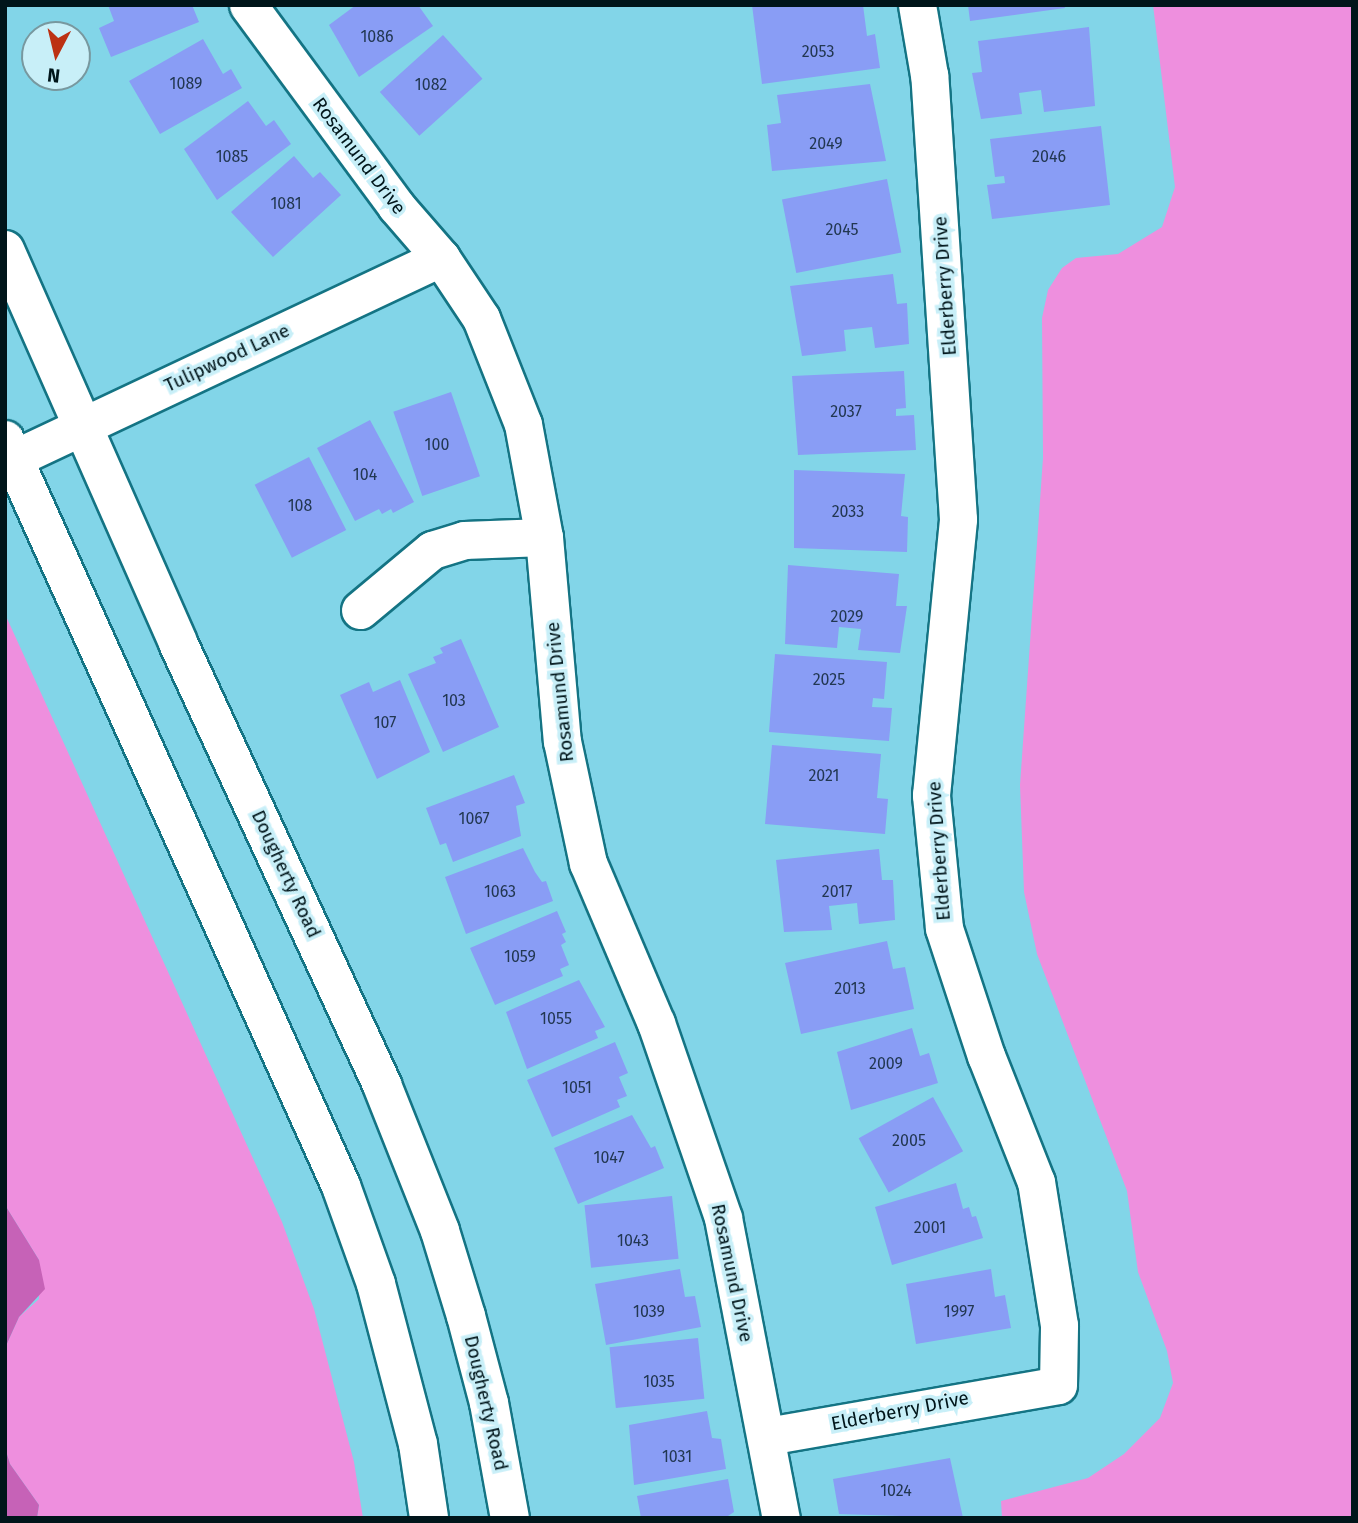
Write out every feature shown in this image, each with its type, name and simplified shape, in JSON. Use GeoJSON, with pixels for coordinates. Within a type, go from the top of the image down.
{"type":"FeatureCollection","features":[{"type":"Feature","properties":{"kind":"main road","name":"Dougherty Road"},"geometry":{"type":"LineString","coordinates":[[5,250],[82,426],[382,1085],[435,1219],[489,1403],[510,1518]]}},
{"type":"Feature","properties":{"kind":"main road"},"geometry":{"type":"LineString","coordinates":[[9,450],[341,1186],[376,1284],[418,1444],[429,1518]]}},
{"type":"Feature","properties":{"kind":"street","name":"Rosamund Drive"},"geometry":{"type":"LineString","coordinates":[[248,5],[396,206],[441,258],[481,318],[523,424],[544,537],[562,741],[588,863],[656,1023],[723,1218],[781,1518]]}},
{"type":"Feature","properties":{"kind":"street","name":"Elderberry Drive"},"geometry":{"type":"LineString","coordinates":[[766,1436],[1058,1385],[1059,1325],[1036,1182],[986,1056],[944,928],[931,795],[958,519],[931,101],[917,5]]}},
{"type":"Feature","properties":{"kind":"street","name":"Tulipwood Lane"},"geometry":{"type":"LineString","coordinates":[[9,450],[82,426],[441,258]]}},
{"type":"Feature","properties":{"kind":"street"},"geometry":{"type":"LineString","coordinates":[[360,610],[432,550],[464,540],[544,537]]}},
{"type":"Feature","properties":{"kind":"shaded area"},"geometry":{"type":"Polygon","coordinates":[[[1153,5],[1353,5],[1353,1518],[1002,1518],[1001,1501],[1088,1478],[1124,1454],[1160,1418],[1173,1383],[1167,1351],[1138,1272],[1127,1191],[1037,954],[1024,892],[1020,785],[1043,458],[1042,318],[1048,290],[1062,268],[1076,258],[1118,254],[1162,227],[1175,187],[1153,5]]]}},
{"type":"Feature","properties":{"kind":"shaded area"},"geometry":{"type":"Polygon","coordinates":[[[5,614],[282,1222],[314,1309],[354,1462],[363,1518],[37,1518],[39,1505],[10,1464],[5,1448],[5,1348],[19,1317],[39,1299],[39,1260],[5,1205],[5,614]]]}},
{"type":"Feature","properties":{"kind":"shaded area"},"geometry":{"type":"Polygon","coordinates":[[[5,1205],[39,1260],[45,1289],[19,1317],[5,1348],[5,1205]]]}},
{"type":"Feature","properties":{"kind":"shaded area"},"geometry":{"type":"Polygon","coordinates":[[[5,1448],[10,1464],[39,1505],[37,1518],[5,1518],[5,1448]]]}},
{"type":"Feature","properties":{"kind":"building"},"geometry":{"type":"Polygon","coordinates":[[[108,5],[192,5],[199,22],[111,57],[99,28],[114,21],[108,5]]]}},
{"type":"Feature","properties":{"kind":"building"},"geometry":{"type":"Polygon","coordinates":[[[356,5],[418,5],[433,26],[359,77],[329,25],[356,5]]]}},
{"type":"Feature","properties":{"kind":"building"},"geometry":{"type":"Polygon","coordinates":[[[752,5],[863,5],[867,36],[875,34],[880,68],[762,84],[752,5]]]}},
{"type":"Feature","properties":{"kind":"building"},"geometry":{"type":"Polygon","coordinates":[[[968,5],[1064,5],[1065,8],[970,21],[968,5]]]}},
{"type":"Feature","properties":{"kind":"building"},"geometry":{"type":"Polygon","coordinates":[[[1089,27],[1095,106],[1044,112],[1041,90],[1019,93],[1022,114],[981,119],[972,73],[982,72],[978,41],[1089,27]]]}},
{"type":"Feature","properties":{"kind":"building"},"geometry":{"type":"Polygon","coordinates":[[[443,35],[482,79],[419,136],[380,92],[443,35]]]}},
{"type":"Feature","properties":{"kind":"building"},"geometry":{"type":"Polygon","coordinates":[[[203,39],[223,74],[231,69],[242,88],[160,134],[129,81],[203,39]]]}},
{"type":"Feature","properties":{"kind":"building"},"geometry":{"type":"Polygon","coordinates":[[[870,84],[886,161],[772,171],[767,125],[781,123],[777,95],[870,84]]]}},
{"type":"Feature","properties":{"kind":"building"},"geometry":{"type":"Polygon","coordinates":[[[248,101],[266,126],[274,120],[291,144],[217,200],[184,149],[248,101]]]}},
{"type":"Feature","properties":{"kind":"building"},"geometry":{"type":"Polygon","coordinates":[[[1101,126],[1110,205],[992,219],[987,185],[1005,183],[1004,176],[995,177],[990,139],[1101,126]]]}},
{"type":"Feature","properties":{"kind":"building"},"geometry":{"type":"Polygon","coordinates":[[[294,156],[313,178],[320,172],[341,195],[273,257],[231,212],[294,156]]]}},
{"type":"Feature","properties":{"kind":"building"},"geometry":{"type":"Polygon","coordinates":[[[887,179],[901,253],[796,273],[782,199],[887,179]]]}},
{"type":"Feature","properties":{"kind":"building"},"geometry":{"type":"Polygon","coordinates":[[[893,274],[897,304],[907,303],[909,344],[875,348],[872,327],[844,330],[846,351],[802,356],[790,286],[893,274]]]}},
{"type":"Feature","properties":{"kind":"building"},"geometry":{"type":"Polygon","coordinates":[[[904,371],[906,408],[896,409],[896,416],[914,415],[916,450],[798,455],[792,376],[904,371]]]}},
{"type":"Feature","properties":{"kind":"building"},"geometry":{"type":"Polygon","coordinates":[[[451,392],[480,476],[422,496],[393,412],[451,392]]]}},
{"type":"Feature","properties":{"kind":"building"},"geometry":{"type":"Polygon","coordinates":[[[370,420],[414,502],[393,513],[391,509],[382,514],[379,509],[355,521],[317,448],[370,420]]]}},
{"type":"Feature","properties":{"kind":"building"},"geometry":{"type":"Polygon","coordinates":[[[309,457],[346,530],[292,558],[255,485],[309,457]]]}},
{"type":"Feature","properties":{"kind":"building"},"geometry":{"type":"Polygon","coordinates":[[[794,470],[905,474],[901,516],[908,517],[907,552],[794,548],[794,470]]]}},
{"type":"Feature","properties":{"kind":"building"},"geometry":{"type":"Polygon","coordinates":[[[788,565],[899,574],[896,606],[907,606],[900,653],[858,650],[861,629],[839,627],[837,648],[785,644],[788,565]]]}},
{"type":"Feature","properties":{"kind":"building"},"geometry":{"type":"Polygon","coordinates":[[[461,639],[499,727],[443,752],[408,674],[436,663],[433,657],[443,653],[440,648],[461,639]]]}},
{"type":"Feature","properties":{"kind":"building"},"geometry":{"type":"Polygon","coordinates":[[[775,654],[887,662],[884,699],[873,698],[872,707],[892,708],[889,741],[769,732],[775,654]]]}},
{"type":"Feature","properties":{"kind":"building"},"geometry":{"type":"Polygon","coordinates":[[[400,680],[430,752],[377,779],[340,695],[369,682],[373,692],[400,680]]]}},
{"type":"Feature","properties":{"kind":"building"},"geometry":{"type":"Polygon","coordinates":[[[772,745],[881,754],[877,798],[888,799],[885,834],[765,824],[772,745]]]}},
{"type":"Feature","properties":{"kind":"building"},"geometry":{"type":"Polygon","coordinates":[[[514,775],[525,803],[516,806],[521,836],[453,862],[446,843],[440,845],[426,808],[514,775]]]}},
{"type":"Feature","properties":{"kind":"building"},"geometry":{"type":"Polygon","coordinates":[[[523,848],[535,872],[542,882],[546,881],[553,901],[466,934],[445,877],[523,848]]]}},
{"type":"Feature","properties":{"kind":"building"},"geometry":{"type":"Polygon","coordinates":[[[879,849],[882,880],[893,880],[895,920],[859,924],[857,903],[829,906],[832,930],[784,932],[776,860],[879,849]]]}},
{"type":"Feature","properties":{"kind":"building"},"geometry":{"type":"Polygon","coordinates":[[[557,911],[566,932],[562,934],[566,942],[561,945],[569,965],[560,969],[563,976],[495,1005],[470,948],[557,911]]]}},
{"type":"Feature","properties":{"kind":"building"},"geometry":{"type":"Polygon","coordinates":[[[887,941],[893,969],[905,967],[914,1009],[801,1034],[785,963],[887,941]]]}},
{"type":"Feature","properties":{"kind":"building"},"geometry":{"type":"Polygon","coordinates":[[[579,980],[605,1027],[595,1031],[598,1038],[527,1069],[506,1012],[579,980]]]}},
{"type":"Feature","properties":{"kind":"building"},"geometry":{"type":"Polygon","coordinates":[[[912,1028],[920,1056],[929,1053],[938,1083],[851,1110],[837,1052],[912,1028]]]}},
{"type":"Feature","properties":{"kind":"building"},"geometry":{"type":"Polygon","coordinates":[[[615,1042],[628,1073],[619,1077],[627,1096],[617,1100],[620,1107],[552,1137],[527,1080],[615,1042]]]}},
{"type":"Feature","properties":{"kind":"building"},"geometry":{"type":"Polygon","coordinates":[[[933,1097],[963,1151],[889,1192],[859,1138],[933,1097]]]}},
{"type":"Feature","properties":{"kind":"building"},"geometry":{"type":"Polygon","coordinates":[[[632,1115],[651,1148],[655,1146],[664,1168],[578,1204],[554,1148],[632,1115]]]}},
{"type":"Feature","properties":{"kind":"building"},"geometry":{"type":"Polygon","coordinates":[[[956,1183],[963,1209],[969,1207],[972,1217],[976,1216],[983,1238],[892,1265],[875,1207],[956,1183]]]}},
{"type":"Feature","properties":{"kind":"building"},"geometry":{"type":"Polygon","coordinates":[[[672,1196],[679,1259],[591,1268],[584,1205],[672,1196]]]}},
{"type":"Feature","properties":{"kind":"building"},"geometry":{"type":"Polygon","coordinates":[[[680,1269],[685,1297],[695,1296],[701,1327],[606,1345],[595,1284],[680,1269]]]}},
{"type":"Feature","properties":{"kind":"building"},"geometry":{"type":"Polygon","coordinates":[[[991,1269],[995,1297],[1005,1295],[1011,1328],[916,1344],[906,1284],[991,1269]]]}},
{"type":"Feature","properties":{"kind":"building"},"geometry":{"type":"Polygon","coordinates":[[[698,1338],[704,1399],[616,1408],[609,1347],[698,1338]]]}},
{"type":"Feature","properties":{"kind":"building"},"geometry":{"type":"Polygon","coordinates":[[[707,1411],[712,1438],[721,1439],[726,1469],[634,1485],[629,1425],[707,1411]]]}},
{"type":"Feature","properties":{"kind":"building"},"geometry":{"type":"Polygon","coordinates":[[[950,1458],[963,1518],[839,1514],[833,1479],[950,1458]]]}},
{"type":"Feature","properties":{"kind":"building"},"geometry":{"type":"Polygon","coordinates":[[[728,1479],[734,1512],[725,1518],[641,1518],[637,1496],[728,1479]]]}}]}
